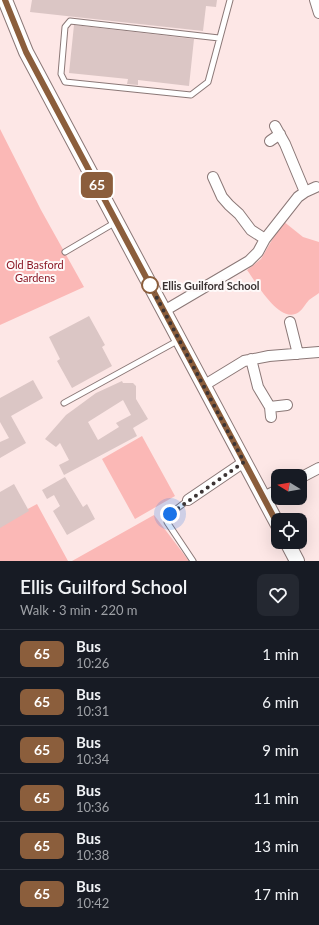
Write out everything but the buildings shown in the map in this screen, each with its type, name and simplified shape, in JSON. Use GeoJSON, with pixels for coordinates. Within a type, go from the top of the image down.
{"type":"FeatureCollection","features":[{"type":"Feature","properties":{"kind":"street"},"geometry":{"type":"LineString","coordinates":[[5,0],[26,52],[272,513]]}},
{"type":"Feature","properties":{"kind":"street"},"geometry":{"type":"LineString","coordinates":[[315,0],[319,13]]}},
{"type":"Feature","properties":{"kind":"street"},"geometry":{"type":"LineString","coordinates":[[270,141],[277,130],[305,192]]}},
{"type":"Feature","properties":{"kind":"street"},"geometry":{"type":"LineString","coordinates":[[213,177],[222,197],[239,214],[251,230],[266,239]]}},
{"type":"Feature","properties":{"kind":"street"},"geometry":{"type":"LineString","coordinates":[[164,310],[249,261],[258,252],[266,239],[305,192],[316,187]]}},
{"type":"Feature","properties":{"kind":"street"},"geometry":{"type":"LineString","coordinates":[[290,322],[298,354]]}},
{"type":"Feature","properties":{"kind":"street"},"geometry":{"type":"LineString","coordinates":[[203,386],[235,365],[251,359],[319,352]]}},
{"type":"Feature","properties":{"kind":"street"},"geometry":{"type":"LineString","coordinates":[[251,359],[258,387],[271,412],[287,405]]}},
{"type":"Feature","properties":{"kind":"street"},"geometry":{"type":"LineString","coordinates":[[188,500],[244,462]]}},
{"type":"Feature","properties":{"kind":"street"},"geometry":{"type":"LineString","coordinates":[[307,474],[319,468]]}},
{"type":"Feature","properties":{"kind":"street"},"geometry":{"type":"LineString","coordinates":[[263,497],[271,493]]}},
{"type":"Feature","properties":{"kind":"street"},"geometry":{"type":"LineString","coordinates":[[291,549],[297,561]]}},
{"type":"Feature","properties":{"kind":"lane"},"geometry":{"type":"LineString","coordinates":[[219,38],[70,21],[65,27],[61,74],[65,82],[191,95],[208,82],[230,0]]}},
{"type":"Feature","properties":{"kind":"lane"},"geometry":{"type":"LineString","coordinates":[[65,252],[116,222]]}},
{"type":"Feature","properties":{"kind":"lane"},"geometry":{"type":"LineString","coordinates":[[64,403],[180,340]]}},
{"type":"Feature","properties":{"kind":"lane"},"geometry":{"type":"LineString","coordinates":[[188,500],[170,514],[167,522],[194,561]]}},
{"type":"Feature","properties":{"kind":"green space","name":"Old Basford Gardens"},"geometry":{"type":"Polygon","coordinates":[[[0,129],[41,210],[84,287],[0,325],[0,129]]]}},
{"type":"Feature","properties":{"kind":"green space"},"geometry":{"type":"Polygon","coordinates":[[[283,221],[303,237],[319,242],[319,293],[309,300],[299,312],[292,315],[284,313],[269,301],[247,270],[261,259],[283,221]]]}},
{"type":"Feature","properties":{"kind":"green space"},"geometry":{"type":"Polygon","coordinates":[[[142,436],[175,496],[135,519],[102,459],[142,436]]]}},
{"type":"Feature","properties":{"kind":"green space"},"geometry":{"type":"Polygon","coordinates":[[[37,504],[68,561],[0,561],[0,524],[37,504]]]}},
{"type":"Feature","properties":{"kind":"green space"},"geometry":{"type":"Polygon","coordinates":[[[154,515],[189,561],[72,561],[154,515]]]}},
{"type":"Feature","properties":{"kind":"bus line","name":"65"},"geometry":{"type":"LineString","coordinates":[[5,0],[26,52],[272,513]]}},
{"type":"Feature","properties":{"kind":"place","name":"Ellis Guilford School"},"geometry":{"type":"Point","coordinates":[150,285]}},
{"type":"Feature","properties":{"kind":"route"},"geometry":{"type":"LineString","coordinates":[[150,285],[244,462],[170,514]]}}]}
